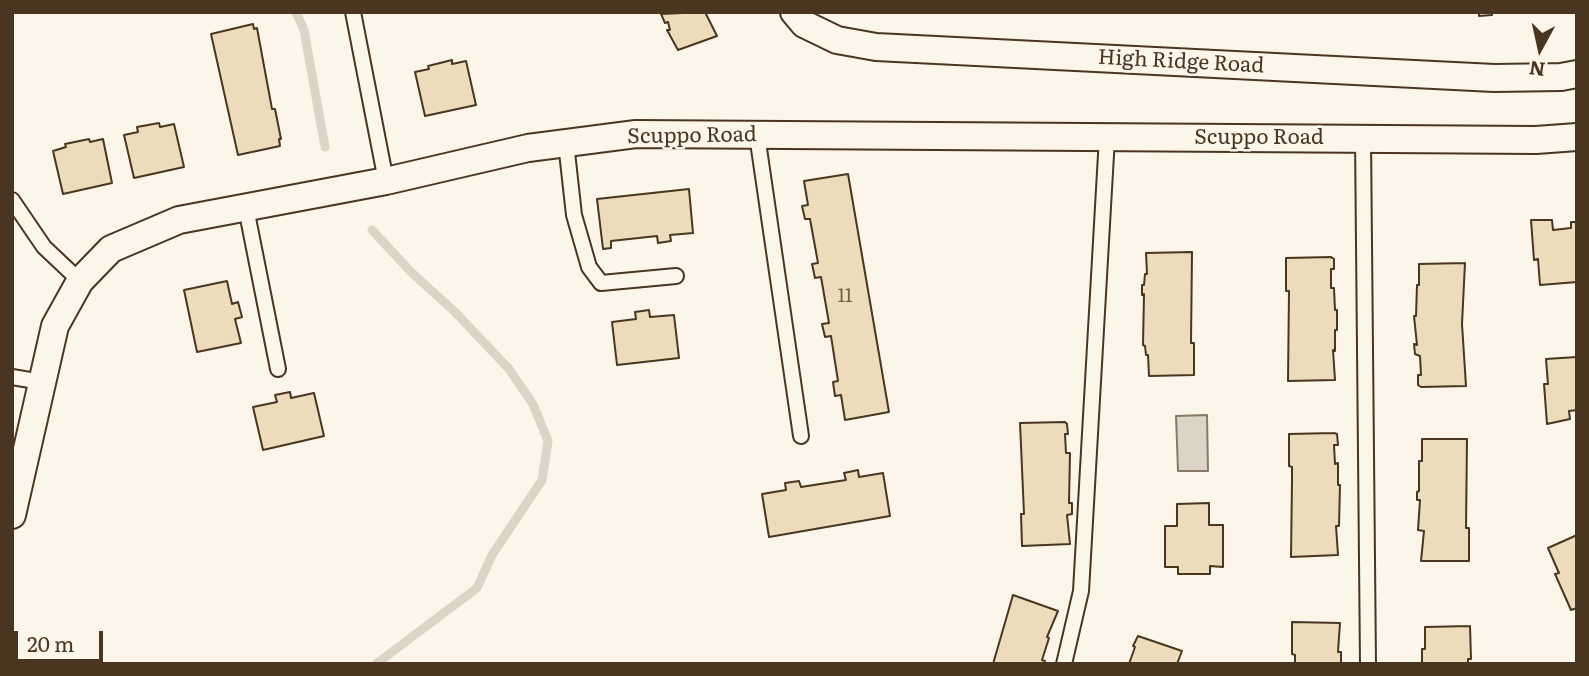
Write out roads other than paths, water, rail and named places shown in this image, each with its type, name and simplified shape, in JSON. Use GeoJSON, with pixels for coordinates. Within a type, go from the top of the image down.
{"type":"FeatureCollection","features":[{"type":"Feature","properties":{"kind":"street","name":"High Ridge Road"},"geometry":{"type":"LineString","coordinates":[[794,12],[804,24],[837,40],[876,47],[1494,78],[1561,77],[1577,74]]}},
{"type":"Feature","properties":{"kind":"street","name":"Scuppo Road"},"geometry":{"type":"LineString","coordinates":[[12,515],[55,326],[80,281],[111,249],[179,220],[386,181],[528,148],[636,134],[1536,140],[1577,137]]}},
{"type":"Feature","properties":{"kind":"lane"},"geometry":{"type":"LineString","coordinates":[[353,12],[386,181]]}},
{"type":"Feature","properties":{"kind":"lane"},"geometry":{"type":"LineString","coordinates":[[757,135],[801,436]]}},
{"type":"Feature","properties":{"kind":"lane"},"geometry":{"type":"LineString","coordinates":[[1064,664],[1081,591],[1107,137]]}},
{"type":"Feature","properties":{"kind":"lane"},"geometry":{"type":"LineString","coordinates":[[1363,138],[1368,664]]}},
{"type":"Feature","properties":{"kind":"lane"},"geometry":{"type":"LineString","coordinates":[[566,143],[574,215],[589,267],[601,283],[676,276]]}},
{"type":"Feature","properties":{"kind":"lane"},"geometry":{"type":"LineString","coordinates":[[12,200],[44,247],[80,281]]}},
{"type":"Feature","properties":{"kind":"lane"},"geometry":{"type":"LineString","coordinates":[[246,208],[278,369]]}},
{"type":"Feature","properties":{"kind":"lane"},"geometry":{"type":"LineString","coordinates":[[12,377],[42,382]]}},
{"type":"Feature","properties":{"kind":"waterway"},"geometry":{"type":"LineString","coordinates":[[296,12],[304,30],[325,147]]}},
{"type":"Feature","properties":{"kind":"waterway"},"geometry":{"type":"LineString","coordinates":[[372,230],[509,369],[533,404],[548,441],[542,480],[492,555],[477,588],[376,664]]}}]}
